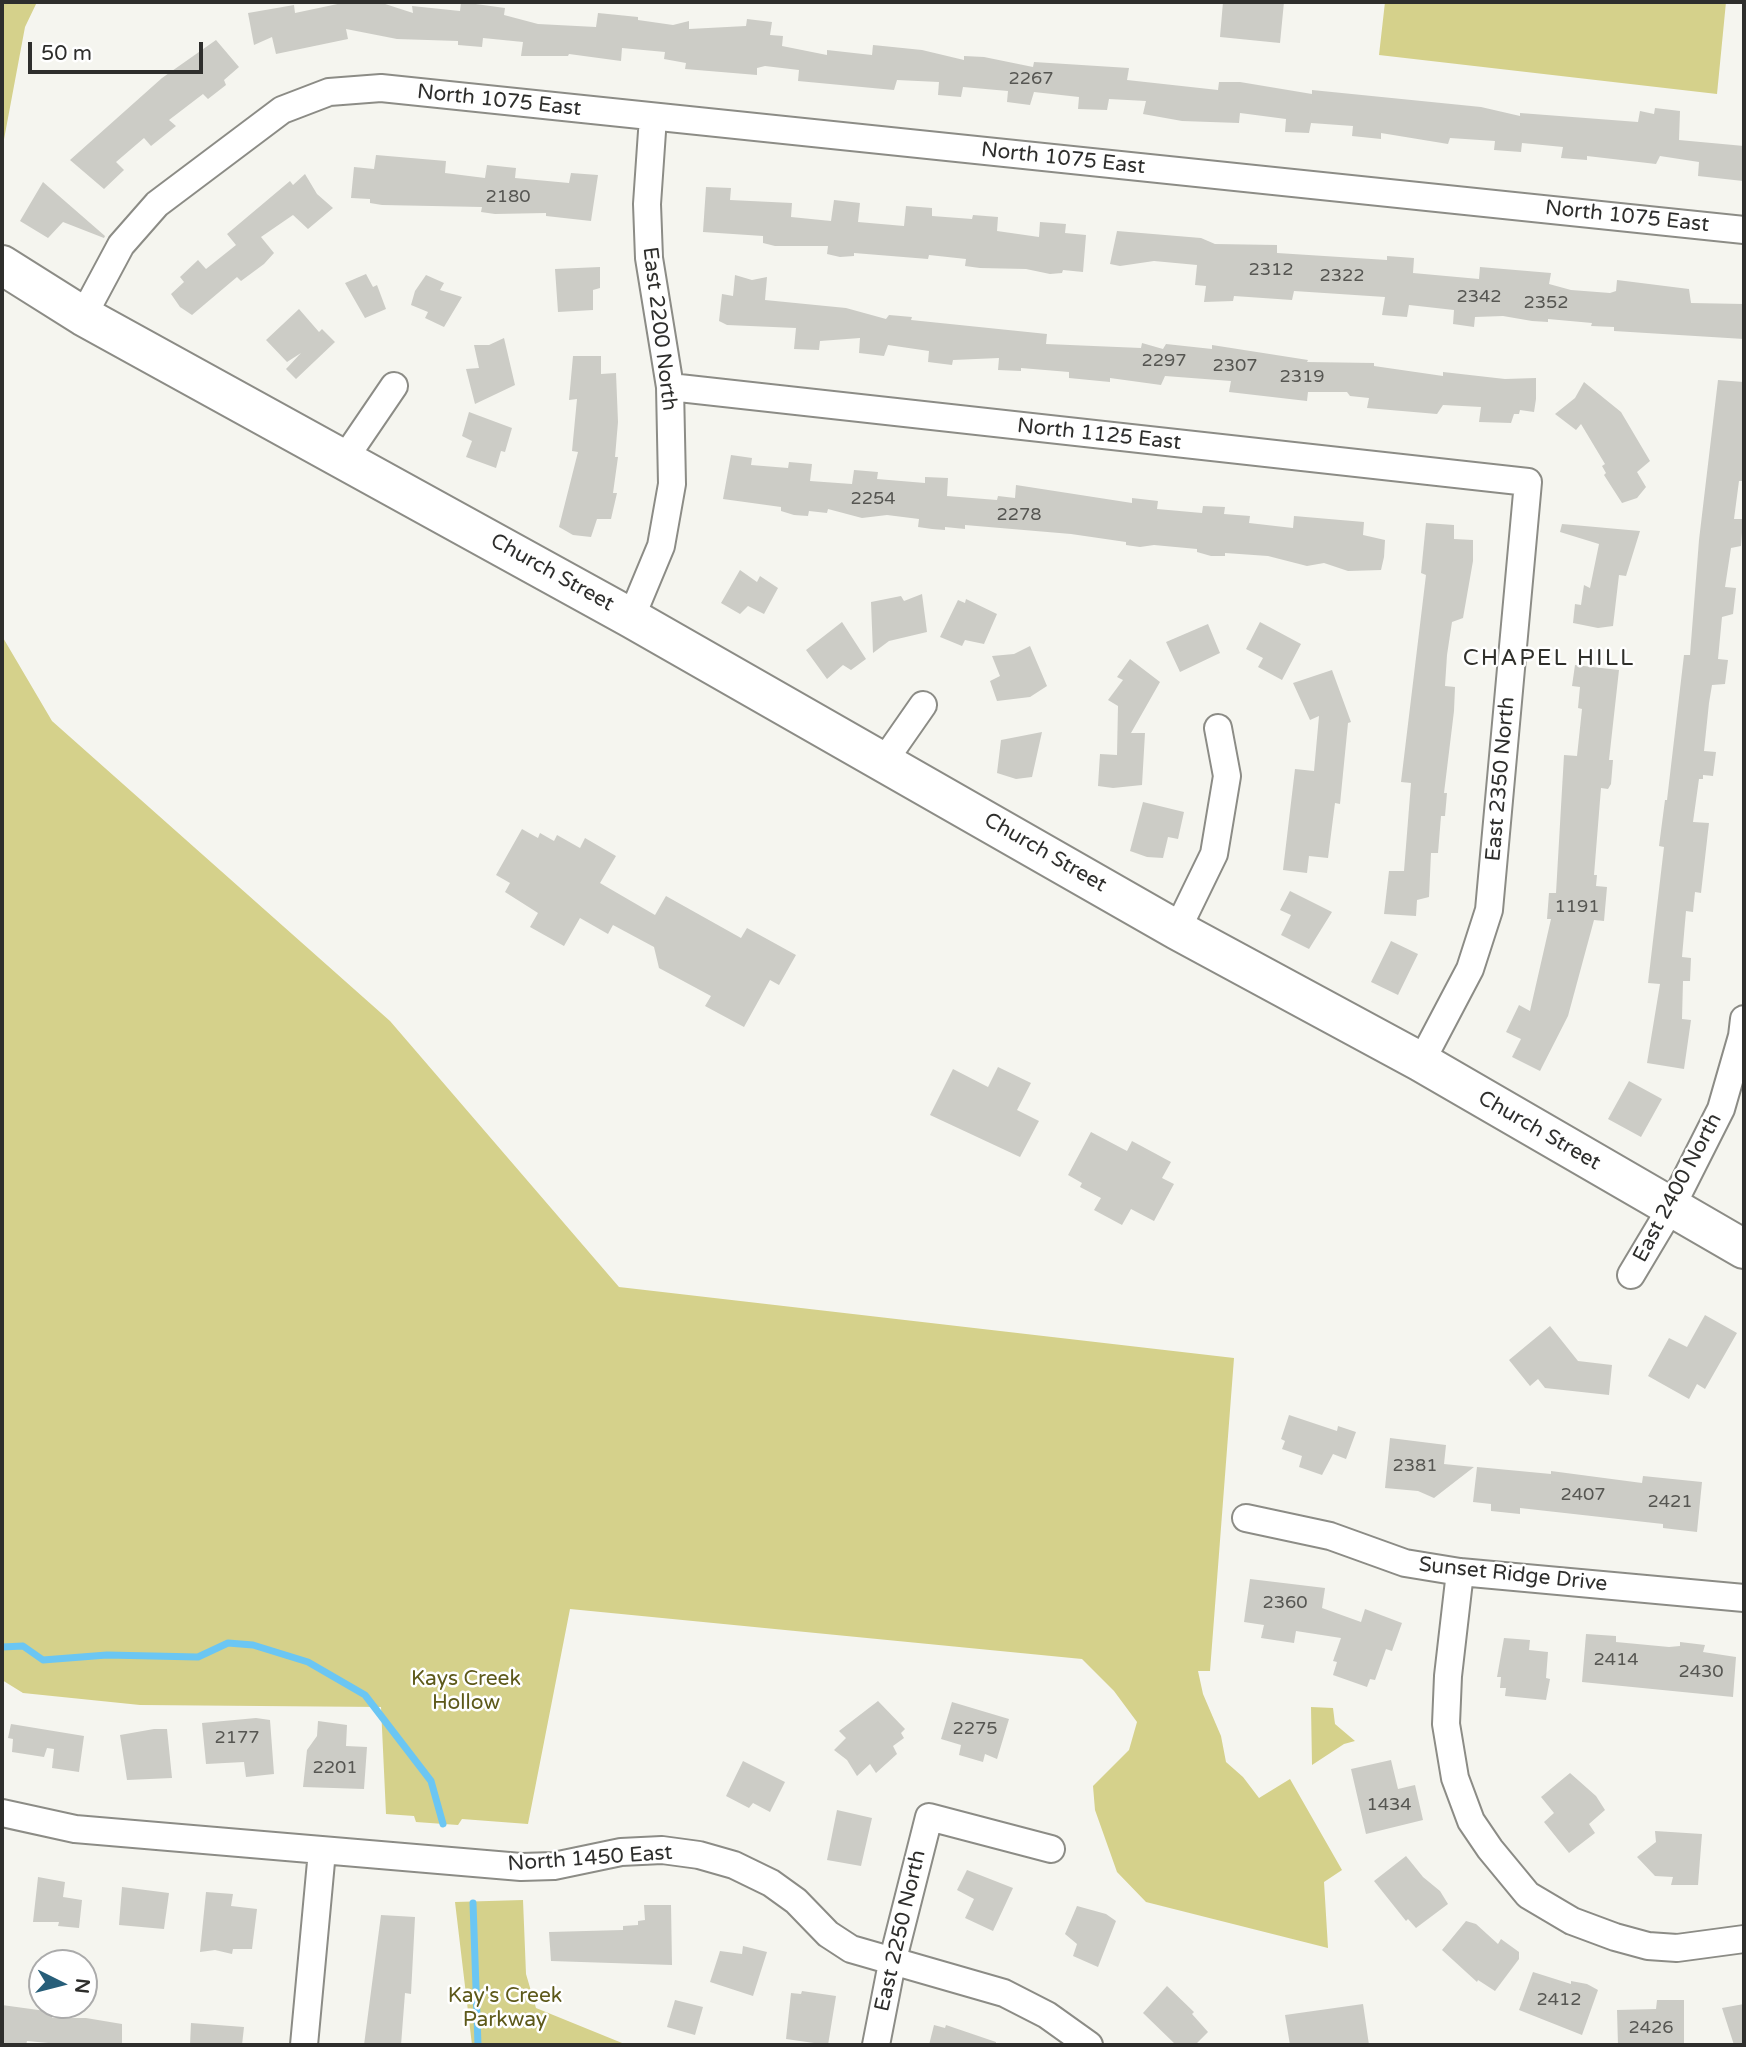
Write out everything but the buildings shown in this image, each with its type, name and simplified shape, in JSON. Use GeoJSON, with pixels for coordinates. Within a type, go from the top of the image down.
{"type":"FeatureCollection","features":[{"type":"Feature","properties":{"kind":"street","name":"North 1075 East"},"geometry":{"type":"LineString","coordinates":[[83,316],[121,245],[167,197],[282,110],[328,92],[381,88],[1744,230]]}},
{"type":"Feature","properties":{"kind":"street","name":"East 2200 North"},"geometry":{"type":"LineString","coordinates":[[631,618],[661,546],[672,484],[670,387],[649,258],[647,204],[653,117]]}},
{"type":"Feature","properties":{"kind":"street","name":"Church Street"},"geometry":{"type":"LineString","coordinates":[[2,265],[83,316],[631,618],[1177,930],[1421,1062],[1744,1249]]}},
{"type":"Feature","properties":{"kind":"street"},"geometry":{"type":"LineString","coordinates":[[345,458],[394,386]]}},
{"type":"Feature","properties":{"kind":"street","name":"North 1125 East"},"geometry":{"type":"LineString","coordinates":[[670,387],[1528,482]]}},
{"type":"Feature","properties":{"kind":"street","name":"East 2350 North"},"geometry":{"type":"LineString","coordinates":[[1421,1062],[1470,969],[1489,910],[1528,482]]}},
{"type":"Feature","properties":{"kind":"street"},"geometry":{"type":"LineString","coordinates":[[884,761],[923,705]]}},
{"type":"Feature","properties":{"kind":"street"},"geometry":{"type":"LineString","coordinates":[[1177,930],[1214,854],[1227,776],[1218,728]]}},
{"type":"Feature","properties":{"kind":"street","name":"East 2400 North"},"geometry":{"type":"LineString","coordinates":[[1631,1275],[1671,1208],[1721,1109],[1742,1036],[1744,1018]]}},
{"type":"Feature","properties":{"kind":"street","name":"Sunset Ridge Drive"},"geometry":{"type":"LineString","coordinates":[[1245,1518],[1330,1536],[1405,1563],[1460,1572],[1744,1598]]}},
{"type":"Feature","properties":{"kind":"street"},"geometry":{"type":"LineString","coordinates":[[1460,1572],[1448,1676],[1446,1724],[1459,1788],[1471,1821],[1490,1849],[1528,1895],[1572,1921],[1615,1937],[1648,1946],[1677,1948],[1744,1940]]}},
{"type":"Feature","properties":{"kind":"street","name":"North 1450 East"},"geometry":{"type":"LineString","coordinates":[[2,1813],[75,1829],[521,1867],[554,1866],[621,1852],[662,1850],[699,1855],[734,1865],[771,1883],[796,1901],[828,1934],[851,1949],[892,1963],[1004,1993],[1047,2015],[1089,2045]]}},
{"type":"Feature","properties":{"kind":"street","name":"East 2250 North"},"geometry":{"type":"LineString","coordinates":[[876,2045],[892,1963],[929,1817],[1051,1849]]}},
{"type":"Feature","properties":{"kind":"street"},"geometry":{"type":"LineString","coordinates":[[304,2045],[322,1851]]}},
{"type":"Feature","properties":{"kind":"green space"},"geometry":{"type":"Polygon","coordinates":[[[2,2],[37,2],[25,27],[2,150],[2,2]]]}},
{"type":"Feature","properties":{"kind":"green space"},"geometry":{"type":"Polygon","coordinates":[[[1385,2],[1726,2],[1717,94],[1379,55],[1385,2]]]}},
{"type":"Feature","properties":{"kind":"green space","name":"Kays Creek Hollow"},"geometry":{"type":"Polygon","coordinates":[[[2,636],[52,721],[390,1021],[619,1287],[1234,1358],[1210,1671],[1198,1671],[1203,1694],[1221,1736],[1226,1762],[1243,1777],[1259,1798],[1290,1779],[1342,1870],[1324,1882],[1328,1948],[1146,1902],[1117,1872],[1095,1810],[1093,1786],[1129,1750],[1137,1722],[1114,1691],[1082,1659],[570,1609],[528,1824],[462,1819],[458,1825],[416,1822],[414,1816],[386,1814],[381,1707],[140,1705],[23,1693],[2,1680],[2,636]]]}},
{"type":"Feature","properties":{"kind":"green space"},"geometry":{"type":"Polygon","coordinates":[[[1311,1707],[1333,1708],[1335,1724],[1355,1741],[1344,1744],[1312,1765],[1311,1707]]]}},
{"type":"Feature","properties":{"kind":"green space","name":"Kay's Creek Parkway"},"geometry":{"type":"Polygon","coordinates":[[[523,1900],[526,1974],[536,2008],[627,2045],[472,2045],[455,1902],[523,1900]]]}},
{"type":"Feature","properties":{"kind":"waterway"},"geometry":{"type":"LineString","coordinates":[[2,1647],[23,1646],[43,1660],[107,1655],[198,1657],[228,1643],[253,1645],[308,1662],[365,1695],[431,1781],[443,1824]]}},
{"type":"Feature","properties":{"kind":"waterway"},"geometry":{"type":"LineString","coordinates":[[473,1903],[478,2045]]}},
{"type":"Feature","properties":{"kind":"district","name":"CHAPEL HILL"},"geometry":{"type":"Point","coordinates":[1549,659]}}]}
